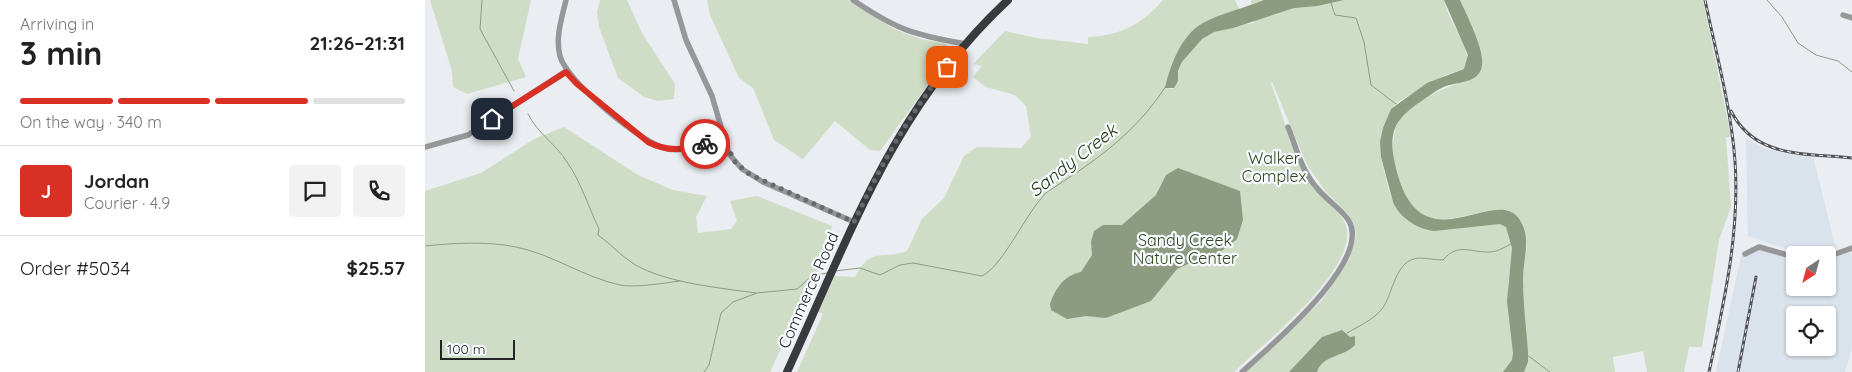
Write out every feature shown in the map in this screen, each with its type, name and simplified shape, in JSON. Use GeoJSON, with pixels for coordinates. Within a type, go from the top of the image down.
{"type":"FeatureCollection","features":[{"type":"Feature","properties":{"kind":"highway","name":"Commerce Road"},"geometry":{"type":"LineString","coordinates":[[787,372],[854,222],[901,133],[925,94],[966,44],[1008,0]]}},
{"type":"Feature","properties":{"kind":"street"},"geometry":{"type":"LineString","coordinates":[[566,0],[558,37],[560,56],[566,72],[577,84],[655,146],[678,150],[724,139]]}},
{"type":"Feature","properties":{"kind":"street"},"geometry":{"type":"LineString","coordinates":[[675,0],[686,40],[712,96],[724,139],[735,162],[749,174],[854,222]]}},
{"type":"Feature","properties":{"kind":"street"},"geometry":{"type":"LineString","coordinates":[[853,0],[879,18],[907,32],[966,44]]}},
{"type":"Feature","properties":{"kind":"street"},"geometry":{"type":"LineString","coordinates":[[1843,15],[1852,18]]}},
{"type":"Feature","properties":{"kind":"street"},"geometry":{"type":"LineString","coordinates":[[425,147],[467,135],[566,72]]}},
{"type":"Feature","properties":{"kind":"street"},"geometry":{"type":"LineString","coordinates":[[1242,372],[1297,322],[1327,289],[1345,258],[1353,236],[1349,220],[1317,188],[1302,166],[1288,127]]}},
{"type":"Feature","properties":{"kind":"street"},"geometry":{"type":"LineString","coordinates":[[1745,254],[1759,248],[1786,255]]}},
{"type":"Feature","properties":{"kind":"street"},"geometry":{"type":"LineString","coordinates":[[1836,254],[1852,248]]}},
{"type":"Feature","properties":{"kind":"shaded area"},"geometry":{"type":"Polygon","coordinates":[[[1264,0],[1344,0],[1317,6],[1294,8],[1233,28],[1214,32],[1202,39],[1182,62],[1178,71],[1178,81],[1174,88],[1165,88],[1178,52],[1188,35],[1195,28],[1217,16],[1264,0]]]}},
{"type":"Feature","properties":{"kind":"shaded area"},"geometry":{"type":"Polygon","coordinates":[[[1444,0],[1460,0],[1474,32],[1482,58],[1482,65],[1480,71],[1473,78],[1437,90],[1407,112],[1394,131],[1394,159],[1405,193],[1419,212],[1437,219],[1456,218],[1493,210],[1508,211],[1520,220],[1526,234],[1523,279],[1528,362],[1524,372],[1503,372],[1512,360],[1513,353],[1507,301],[1512,248],[1506,227],[1500,224],[1434,231],[1415,225],[1400,213],[1393,202],[1381,157],[1380,142],[1383,128],[1391,109],[1427,83],[1464,69],[1468,55],[1444,0]]]}},
{"type":"Feature","properties":{"kind":"shaded area"},"geometry":{"type":"Polygon","coordinates":[[[1746,138],[1766,149],[1813,156],[1835,246],[1786,246],[1786,249],[1748,236],[1746,138]]]}},
{"type":"Feature","properties":{"kind":"shaded area"},"geometry":{"type":"Polygon","coordinates":[[[1178,168],[1240,191],[1243,220],[1237,239],[1219,253],[1198,264],[1188,264],[1177,269],[1151,301],[1106,318],[1086,316],[1067,319],[1051,310],[1050,304],[1058,288],[1069,276],[1081,272],[1092,255],[1091,242],[1094,231],[1103,225],[1122,225],[1156,195],[1166,175],[1178,168]]]}},
{"type":"Feature","properties":{"kind":"shaded area"},"geometry":{"type":"Polygon","coordinates":[[[1762,249],[1786,256],[1786,296],[1836,296],[1836,257],[1852,252],[1852,348],[1845,372],[1716,372],[1741,256],[1762,249]]]}},
{"type":"Feature","properties":{"kind":"shaded area"},"geometry":{"type":"Polygon","coordinates":[[[1342,330],[1350,337],[1355,336],[1355,345],[1350,349],[1323,362],[1317,372],[1289,372],[1322,337],[1342,330]]]}},
{"type":"Feature","properties":{"kind":"green space"},"geometry":{"type":"Polygon","coordinates":[[[430,0],[531,0],[518,59],[526,77],[467,94],[453,87],[452,71],[430,0]]]}},
{"type":"Feature","properties":{"kind":"green space"},"geometry":{"type":"Polygon","coordinates":[[[600,0],[627,0],[642,33],[675,84],[674,99],[658,101],[644,97],[618,78],[599,27],[597,12],[600,0]]]}},
{"type":"Feature","properties":{"kind":"green space"},"geometry":{"type":"Polygon","coordinates":[[[707,0],[848,0],[894,29],[920,39],[944,43],[950,47],[951,53],[880,151],[870,150],[835,121],[803,159],[774,140],[753,88],[739,78],[710,15],[707,0]]]}},
{"type":"Feature","properties":{"kind":"green space","name":"Sandy Creek Nature Center"},"geometry":{"type":"Polygon","coordinates":[[[1163,0],[1235,0],[1246,24],[1254,23],[1251,0],[1444,0],[1449,15],[1465,47],[1468,56],[1467,64],[1464,69],[1446,75],[1398,102],[1391,109],[1381,157],[1393,202],[1406,219],[1422,228],[1492,221],[1515,223],[1521,232],[1510,270],[1508,295],[1508,307],[1516,358],[1504,372],[1246,372],[1321,301],[1341,273],[1353,248],[1356,235],[1354,224],[1348,214],[1326,192],[1307,165],[1272,82],[1288,134],[1303,170],[1313,188],[1334,208],[1343,220],[1346,226],[1346,244],[1338,263],[1324,284],[1285,325],[1234,372],[797,372],[823,314],[818,312],[835,276],[855,277],[861,267],[872,257],[907,251],[922,219],[944,198],[964,156],[977,147],[1021,148],[1031,137],[1026,106],[1015,95],[986,87],[973,77],[982,66],[973,64],[1005,31],[1036,38],[1088,44],[1088,37],[1110,34],[1130,27],[1147,16],[1163,0]],[[1180,50],[1165,88],[1173,89],[1182,62],[1192,51],[1180,50]]]}},
{"type":"Feature","properties":{"kind":"green space"},"geometry":{"type":"Polygon","coordinates":[[[1460,0],[1703,0],[1731,137],[1726,137],[1731,207],[1719,240],[1702,347],[1689,347],[1684,372],[1647,372],[1643,351],[1613,357],[1615,372],[1524,372],[1528,362],[1528,351],[1518,297],[1517,279],[1524,262],[1527,245],[1526,234],[1519,218],[1512,212],[1502,210],[1438,219],[1428,217],[1416,209],[1406,197],[1394,165],[1393,148],[1395,132],[1401,117],[1411,107],[1432,94],[1453,85],[1469,81],[1479,48],[1460,0]]]}},
{"type":"Feature","properties":{"kind":"green space"},"geometry":{"type":"Polygon","coordinates":[[[564,127],[638,175],[673,190],[707,196],[696,217],[698,233],[731,229],[737,221],[730,201],[757,196],[832,226],[826,252],[770,372],[425,372],[425,191],[481,173],[534,139],[564,127]]]}},
{"type":"Feature","properties":{"kind":"waterway"},"geometry":{"type":"LineString","coordinates":[[482,0],[480,29],[514,91]]}},
{"type":"Feature","properties":{"kind":"waterway"},"geometry":{"type":"LineString","coordinates":[[1330,0],[1335,15],[1356,18],[1364,42],[1371,85],[1396,104]]}},
{"type":"Feature","properties":{"kind":"waterway"},"geometry":{"type":"LineString","coordinates":[[1767,0],[1782,17],[1798,43],[1816,55],[1838,61],[1852,72]]}},
{"type":"Feature","properties":{"kind":"waterway","name":"Sandy Creek"},"geometry":{"type":"LineString","coordinates":[[835,271],[860,268],[880,275],[900,265],[913,263],[982,276],[990,270],[1007,250],[1031,212],[1047,192],[1113,146],[1141,119],[1166,86]]}},
{"type":"Feature","properties":{"kind":"waterway"},"geometry":{"type":"LineString","coordinates":[[528,114],[563,156],[572,170],[599,229],[598,235],[625,257],[634,264],[661,276],[710,287],[756,293]]}},
{"type":"Feature","properties":{"kind":"waterway"},"geometry":{"type":"LineString","coordinates":[[425,246],[471,243],[516,247],[542,255],[593,277],[627,286],[680,281]]}},
{"type":"Feature","properties":{"kind":"waterway"},"geometry":{"type":"LineString","coordinates":[[1347,333],[1370,320],[1382,309],[1399,271],[1411,260],[1419,258],[1443,260],[1454,251],[1459,250],[1493,252],[1513,243]]}},
{"type":"Feature","properties":{"kind":"waterway","name":"Sandy Creek"},"geometry":{"type":"LineString","coordinates":[[704,372],[709,365],[721,313],[733,302],[757,293],[797,289],[812,276],[827,273]]}},
{"type":"Feature","properties":{"kind":"waterway"},"geometry":{"type":"LineString","coordinates":[[1527,355],[1550,372]]}},
{"type":"Feature","properties":{"kind":"railway"},"geometry":{"type":"LineString","coordinates":[[1705,0],[1730,121],[1736,188],[1730,267],[1709,372]]}},
{"type":"Feature","properties":{"kind":"railway"},"geometry":{"type":"LineString","coordinates":[[1731,111],[1741,127],[1754,138],[1768,146],[1800,154],[1852,158]]}},
{"type":"Feature","properties":{"kind":"railway"},"geometry":{"type":"LineString","coordinates":[[1738,372],[1756,277]]}},
{"type":"Feature","properties":{"kind":"way so far"},"geometry":{"type":"LineString","coordinates":[[705,144],[724,139],[729,154],[749,174],[854,222],[894,144],[925,94],[947,67]]}},
{"type":"Feature","properties":{"kind":"route"},"geometry":{"type":"LineString","coordinates":[[492,119],[566,72],[577,84],[655,146],[678,150],[705,144]]}},
{"type":"Feature","properties":{"kind":"park label","name":"Walker Complex"},"geometry":{"type":"Point","coordinates":[1274,167]}}]}
